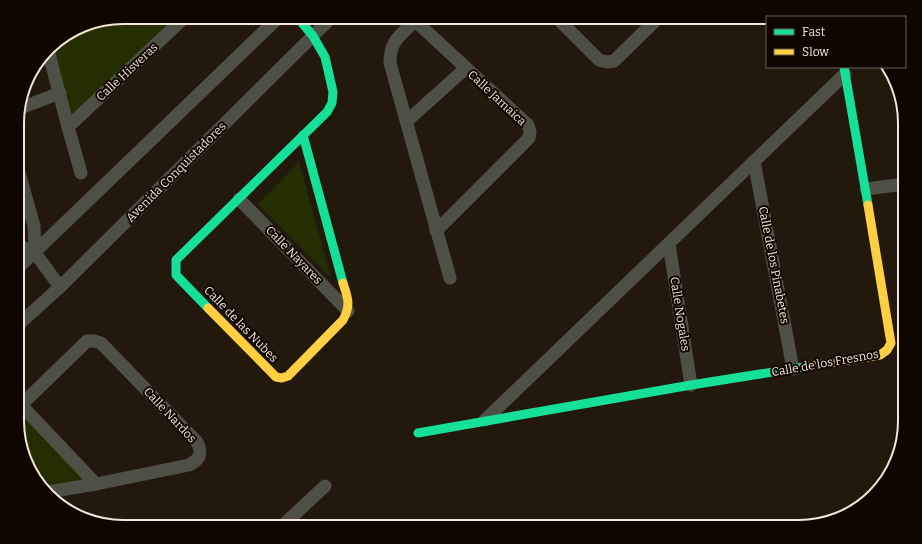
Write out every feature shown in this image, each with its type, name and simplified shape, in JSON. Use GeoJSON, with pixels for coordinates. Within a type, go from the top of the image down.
{"type":"FeatureCollection","features":[{"type":"Feature","properties":{"kind":"street","name":"Calle Hisveras"},"geometry":{"type":"LineString","coordinates":[[68,127],[170,24]]}},
{"type":"Feature","properties":{"kind":"street"},"geometry":{"type":"LineString","coordinates":[[24,263],[272,24]]}},
{"type":"Feature","properties":{"kind":"street","name":"Calle de las Nubes"},"geometry":{"type":"LineString","coordinates":[[303,24],[313,36],[325,57],[333,92],[332,103],[327,112],[176,260],[174,267],[176,275],[276,377],[282,378],[288,376],[343,320],[348,311]]}},
{"type":"Feature","properties":{"kind":"street","name":"Avenida Conquistadores"},"geometry":{"type":"LineString","coordinates":[[24,320],[60,287],[325,24]]}},
{"type":"Feature","properties":{"kind":"street","name":"Calle Jamaica"},"geometry":{"type":"LineString","coordinates":[[409,24],[394,42],[390,51],[390,63],[450,278]]}},
{"type":"Feature","properties":{"kind":"street","name":"Calle Jamaica"},"geometry":{"type":"LineString","coordinates":[[418,24],[528,125],[530,132],[529,138],[436,231]]}},
{"type":"Feature","properties":{"kind":"street"},"geometry":{"type":"LineString","coordinates":[[563,24],[599,60],[607,62],[614,61],[652,24]]}},
{"type":"Feature","properties":{"kind":"street"},"geometry":{"type":"LineString","coordinates":[[50,57],[68,127],[82,173]]}},
{"type":"Feature","properties":{"kind":"street"},"geometry":{"type":"LineString","coordinates":[[407,121],[466,68]]}},
{"type":"Feature","properties":{"kind":"street","name":"Calle de los Fresnos"},"geometry":{"type":"LineString","coordinates":[[485,420],[669,244],[844,70]]}},
{"type":"Feature","properties":{"kind":"street","name":"Calle de los Fresnos"},"geometry":{"type":"LineString","coordinates":[[418,433],[485,420],[691,385],[880,355],[887,350],[891,343],[866,189],[844,70]]}},
{"type":"Feature","properties":{"kind":"street"},"geometry":{"type":"LineString","coordinates":[[26,105],[60,93]]}},
{"type":"Feature","properties":{"kind":"street"},"geometry":{"type":"LineString","coordinates":[[303,135],[348,300],[348,311]]}},
{"type":"Feature","properties":{"kind":"street","name":"Calle de los Pinabetes"},"geometry":{"type":"LineString","coordinates":[[754,161],[793,369]]}},
{"type":"Feature","properties":{"kind":"street"},"geometry":{"type":"LineString","coordinates":[[866,189],[898,185]]}},
{"type":"Feature","properties":{"kind":"street"},"geometry":{"type":"LineString","coordinates":[[24,190],[34,226],[35,253]]}},
{"type":"Feature","properties":{"kind":"street","name":"Calle Nayares"},"geometry":{"type":"LineString","coordinates":[[239,199],[348,311]]}},
{"type":"Feature","properties":{"kind":"street","name":"Calle Nogales"},"geometry":{"type":"LineString","coordinates":[[669,244],[691,385]]}},
{"type":"Feature","properties":{"kind":"street"},"geometry":{"type":"LineString","coordinates":[[24,248],[35,253],[60,287]]}},
{"type":"Feature","properties":{"kind":"street","name":"Calle Nardos"},"geometry":{"type":"LineString","coordinates":[[24,401],[87,341],[94,341],[101,343],[197,442],[200,449],[199,456],[195,462],[189,465],[53,491]]}},
{"type":"Feature","properties":{"kind":"street"},"geometry":{"type":"LineString","coordinates":[[24,411],[96,484]]}},
{"type":"Feature","properties":{"kind":"street"},"geometry":{"type":"LineString","coordinates":[[289,520],[325,486]]}},
{"type":"Feature","properties":{"kind":"green space"},"geometry":{"type":"Polygon","coordinates":[[[117,24],[172,24],[173,28],[68,127],[52,55],[53,53],[79,34],[91,29],[117,24]]]}},
{"type":"Feature","properties":{"kind":"green space"},"geometry":{"type":"Polygon","coordinates":[[[299,162],[331,278],[258,204],[299,162]]]}},
{"type":"Feature","properties":{"kind":"green space"},"geometry":{"type":"Polygon","coordinates":[[[24,414],[95,484],[52,490],[34,465],[27,446],[24,414]]]}},
{"type":"Feature","properties":{"kind":"traffic: fast"},"geometry":{"type":"LineString","coordinates":[[208,308],[176,275],[176,260],[327,112],[332,103],[333,92],[325,57],[313,36],[303,24]]}},
{"type":"Feature","properties":{"kind":"traffic: fast"},"geometry":{"type":"LineString","coordinates":[[844,68],[868,205]]}},
{"type":"Feature","properties":{"kind":"traffic: fast"},"geometry":{"type":"LineString","coordinates":[[303,135],[343,283]]}},
{"type":"Feature","properties":{"kind":"traffic: fast"},"geometry":{"type":"LineString","coordinates":[[418,433],[691,385],[804,367]]}},
{"type":"Feature","properties":{"kind":"traffic: slow"},"geometry":{"type":"LineString","coordinates":[[804,367],[880,355],[887,350],[891,343],[868,205]]}},
{"type":"Feature","properties":{"kind":"traffic: slow"},"geometry":{"type":"LineString","coordinates":[[208,308],[276,377],[282,378],[288,376],[343,320],[348,306],[343,283]]}}]}
